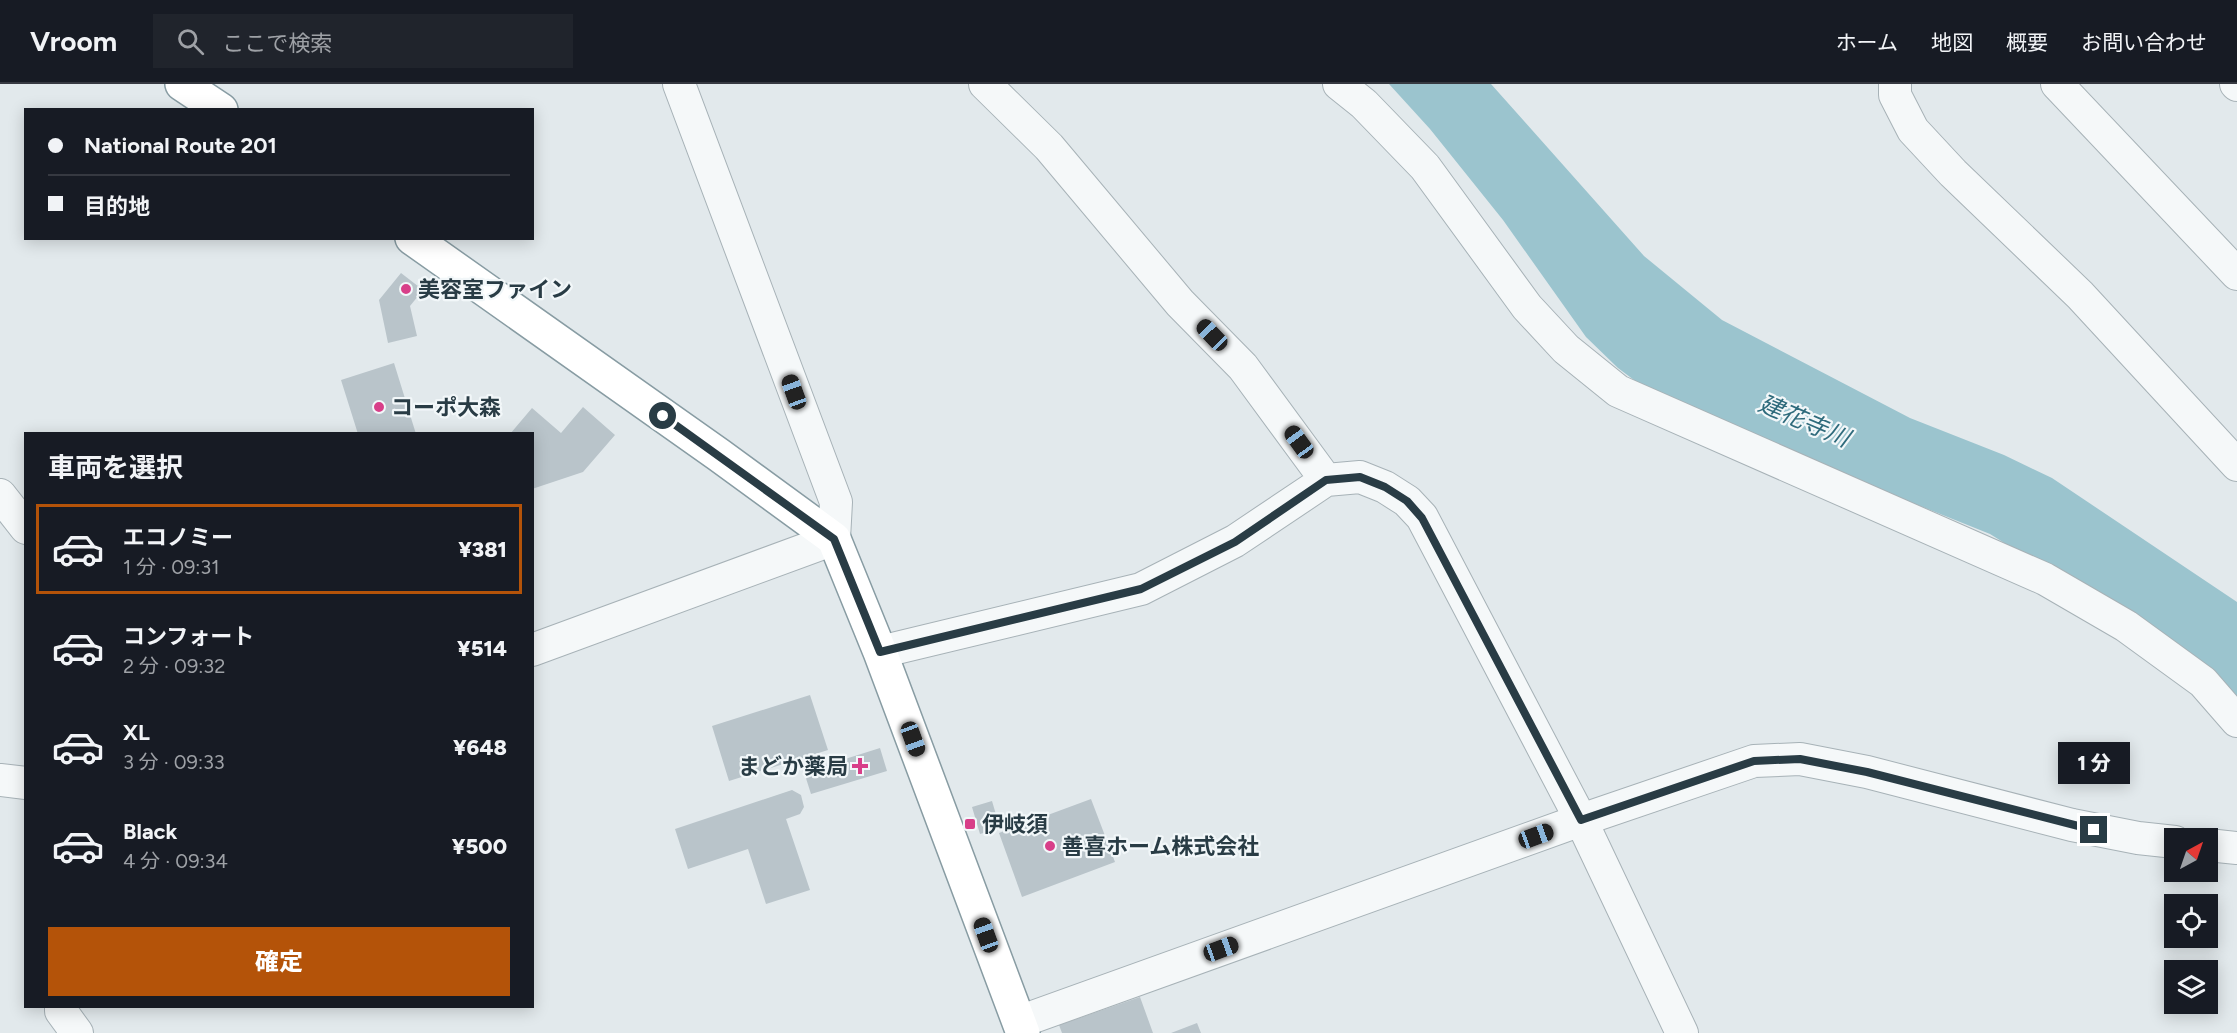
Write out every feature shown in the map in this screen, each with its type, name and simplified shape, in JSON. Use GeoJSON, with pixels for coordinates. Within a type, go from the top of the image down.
{"type":"FeatureCollection","features":[{"type":"Feature","properties":{"kind":"highway"},"geometry":{"type":"LineString","coordinates":[[182,84],[218,108]]}},
{"type":"Feature","properties":{"kind":"highway"},"geometry":{"type":"LineString","coordinates":[[415,240],[834,539],[880,652],[1021,1028]]}},
{"type":"Feature","properties":{"kind":"street"},"geometry":{"type":"LineString","coordinates":[[534,649],[834,539],[836,502],[679,84]]}},
{"type":"Feature","properties":{"kind":"street"},"geometry":{"type":"LineString","coordinates":[[985,84],[1049,147],[1180,303],[1243,367],[1326,480]]}},
{"type":"Feature","properties":{"kind":"street"},"geometry":{"type":"LineString","coordinates":[[1339,84],[1364,104],[1425,167],[1527,307],[1542,324],[1566,350],[1618,391],[2045,579],[2126,626],[2203,682],[2237,721]]}},
{"type":"Feature","properties":{"kind":"street"},"geometry":{"type":"LineString","coordinates":[[1895,84],[1895,95],[1913,130],[1953,173],[2080,295],[2237,465]]}},
{"type":"Feature","properties":{"kind":"street"},"geometry":{"type":"LineString","coordinates":[[2057,84],[2237,274]]}},
{"type":"Feature","properties":{"kind":"street"},"geometry":{"type":"LineString","coordinates":[[880,652],[1141,589],[1235,542],[1326,480],[1360,477],[1385,487],[1407,501],[1422,518],[1581,820],[1682,1033]]}},
{"type":"Feature","properties":{"kind":"street"},"geometry":{"type":"LineString","coordinates":[[0,495],[24,525]]}},
{"type":"Feature","properties":{"kind":"street"},"geometry":{"type":"LineString","coordinates":[[1021,1028],[1581,820],[1754,761],[1800,759],[1901,780],[2072,825],[2164,841]]}},
{"type":"Feature","properties":{"kind":"street"},"geometry":{"type":"LineString","coordinates":[[0,780],[24,783]]}},
{"type":"Feature","properties":{"kind":"street"},"geometry":{"type":"LineString","coordinates":[[2218,846],[2237,848]]}},
{"type":"Feature","properties":{"kind":"street"},"geometry":{"type":"LineString","coordinates":[[61,1008],[77,1033]]}},
{"type":"Feature","properties":{"kind":"water","name":"建花寺川"},"geometry":{"type":"Polygon","coordinates":[[[1389,84],[1491,84],[1644,256],[1722,320],[1910,418],[2004,455],[2052,478],[2237,602],[2237,700],[2080,590],[1990,534],[1711,422],[1654,395],[1618,368],[1586,337],[1503,220],[1430,129],[1389,84]]]}},
{"type":"Feature","properties":{"kind":"building"},"geometry":{"type":"Polygon","coordinates":[[[401,273],[423,290],[410,306],[417,336],[388,343],[379,300],[401,273]]]}},
{"type":"Feature","properties":{"kind":"building","name":"コーポ大森"},"geometry":{"type":"Polygon","coordinates":[[[394,363],[415,432],[357,432],[341,380],[394,363]]]}},
{"type":"Feature","properties":{"kind":"building"},"geometry":{"type":"Polygon","coordinates":[[[583,407],[615,435],[583,472],[534,488],[534,432],[512,432],[532,408],[561,433],[583,407]]]}},
{"type":"Feature","properties":{"kind":"building"},"geometry":{"type":"Polygon","coordinates":[[[810,695],[828,750],[729,781],[712,726],[810,695]]]}},
{"type":"Feature","properties":{"kind":"building"},"geometry":{"type":"Polygon","coordinates":[[[880,748],[887,771],[811,794],[804,772],[880,748]]]}},
{"type":"Feature","properties":{"kind":"building"},"geometry":{"type":"Polygon","coordinates":[[[792,790],[801,795],[804,807],[800,814],[786,819],[810,890],[766,904],[748,849],[688,869],[675,829],[792,790]]]}},
{"type":"Feature","properties":{"kind":"building"},"geometry":{"type":"Polygon","coordinates":[[[1091,799],[1115,862],[1022,897],[999,833],[1091,799]]]}},
{"type":"Feature","properties":{"kind":"building"},"geometry":{"type":"Polygon","coordinates":[[[992,801],[1000,828],[980,834],[972,807],[992,801]]]}},
{"type":"Feature","properties":{"kind":"building"},"geometry":{"type":"Polygon","coordinates":[[[1140,997],[1153,1033],[1062,1033],[1059,1025],[1140,997]]]}},
{"type":"Feature","properties":{"kind":"building"},"geometry":{"type":"Polygon","coordinates":[[[1197,1023],[1201,1033],[1171,1033],[1197,1023]]]}},
{"type":"Feature","properties":{"kind":"place","name":"美容室ファイン"},"geometry":{"type":"Point","coordinates":[406,289]}},
{"type":"Feature","properties":{"kind":"place","name":"コーポ大森"},"geometry":{"type":"Point","coordinates":[379,407]}},
{"type":"Feature","properties":{"kind":"place","name":"まどか薬局"},"geometry":{"type":"Point","coordinates":[860,766]}},
{"type":"Feature","properties":{"kind":"place","name":"伊岐須"},"geometry":{"type":"Point","coordinates":[970,824]}},
{"type":"Feature","properties":{"kind":"place","name":"善喜ホーム株式会社"},"geometry":{"type":"Point","coordinates":[1050,846]}},
{"type":"Feature","properties":{"kind":"route"},"geometry":{"type":"LineString","coordinates":[[663,416],[834,539],[880,652],[1141,589],[1235,542],[1326,480],[1360,477],[1385,487],[1407,501],[1422,518],[1581,820],[1754,761],[1800,759],[1867,772],[2094,830]]}}]}
